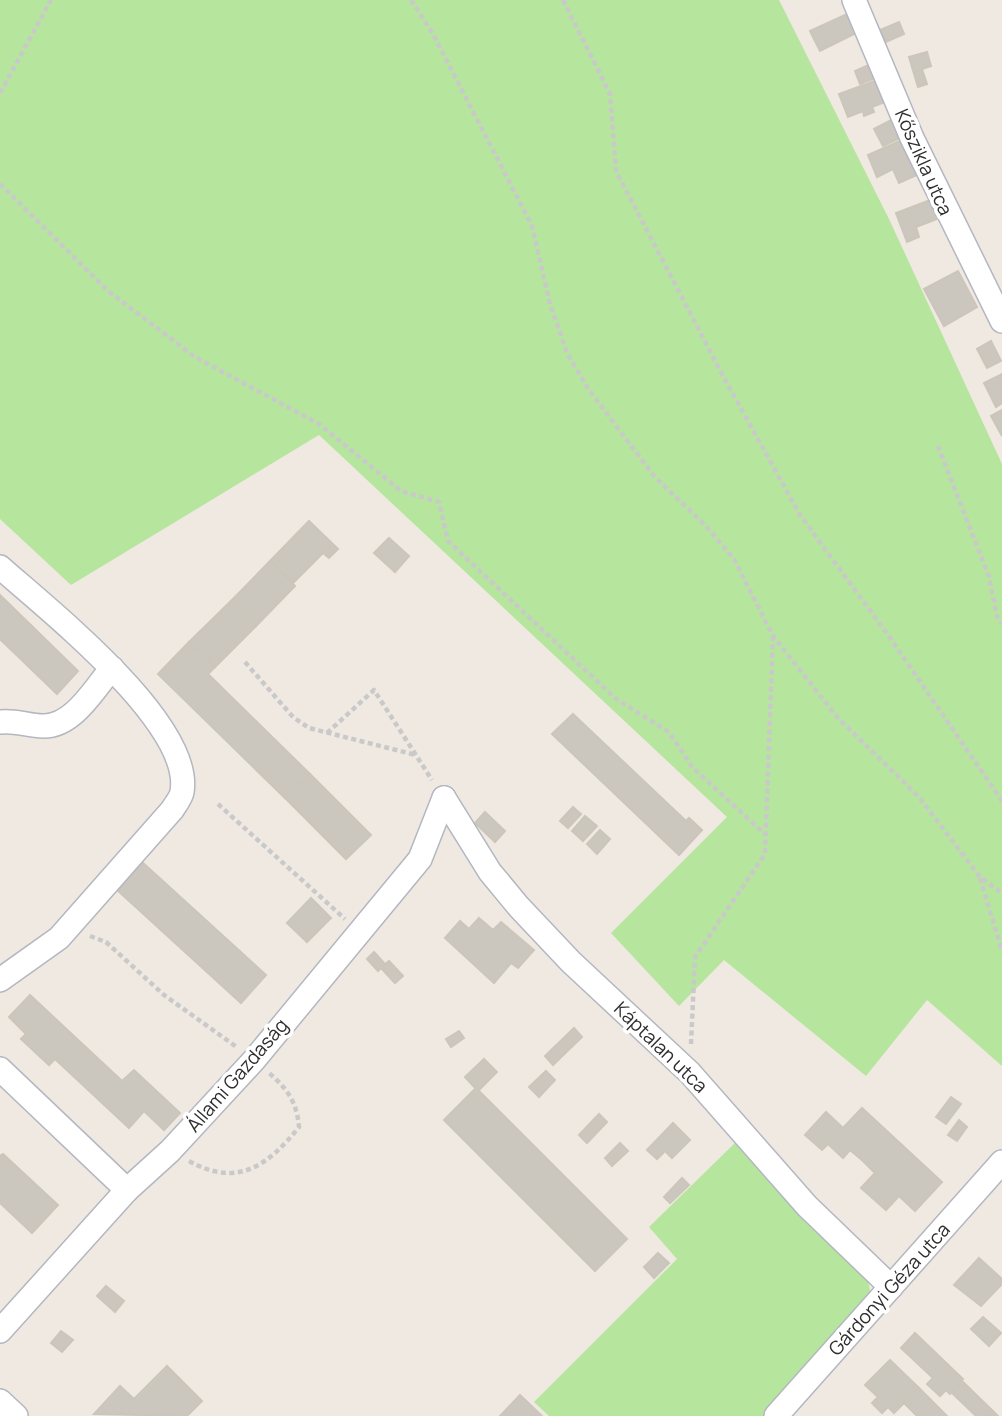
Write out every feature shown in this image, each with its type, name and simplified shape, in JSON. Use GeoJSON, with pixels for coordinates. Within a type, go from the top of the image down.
{"type":"FeatureCollection","features":[{"type":"Feature","properties":{"kind":"street","name":"Kőszikla utca"},"geometry":{"type":"LineString","coordinates":[[854,0],[918,150],[1002,321]]}},
{"type":"Feature","properties":{"kind":"street"},"geometry":{"type":"LineString","coordinates":[[0,567],[112,668],[152,714],[170,742],[181,769],[183,793],[172,810],[59,938],[0,980]]}},
{"type":"Feature","properties":{"kind":"street"},"geometry":{"type":"LineString","coordinates":[[0,722],[18,720],[40,726],[57,726],[69,718],[112,668]]}},
{"type":"Feature","properties":{"kind":"street","name":"Káptalan utca"},"geometry":{"type":"LineString","coordinates":[[444,798],[491,872],[519,907],[571,962],[690,1073],[807,1206],[891,1287]]}},
{"type":"Feature","properties":{"kind":"street","name":"Állami Gazdaság"},"geometry":{"type":"LineString","coordinates":[[0,1331],[127,1190],[170,1151],[254,1060],[420,859],[444,798]]}},
{"type":"Feature","properties":{"kind":"street"},"geometry":{"type":"LineString","coordinates":[[0,1069],[127,1190]]}},
{"type":"Feature","properties":{"kind":"street","name":"Gárdonyi Géza utca"},"geometry":{"type":"LineString","coordinates":[[776,1416],[1002,1162]]}},
{"type":"Feature","properties":{"kind":"street"},"geometry":{"type":"LineString","coordinates":[[0,1401],[16,1416]]}},
{"type":"Feature","properties":{"kind":"path"},"geometry":{"type":"LineString","coordinates":[[0,93],[51,0]]}},
{"type":"Feature","properties":{"kind":"path"},"geometry":{"type":"LineString","coordinates":[[411,0],[433,34],[531,226],[550,304],[567,353],[589,390],[654,477],[705,525],[734,559],[773,636],[837,717],[919,797],[980,877],[1002,893]]}},
{"type":"Feature","properties":{"kind":"path"},"geometry":{"type":"LineString","coordinates":[[563,0],[610,94],[617,171],[723,376],[800,515],[888,635],[1002,801]]}},
{"type":"Feature","properties":{"kind":"path"},"geometry":{"type":"LineString","coordinates":[[0,184],[108,291],[195,357],[319,424],[401,491],[439,502],[449,541],[616,699],[669,732],[693,768],[766,835]]}},
{"type":"Feature","properties":{"kind":"path"},"geometry":{"type":"LineString","coordinates":[[938,446],[989,577],[997,616],[1002,624]]}},
{"type":"Feature","properties":{"kind":"path"},"geometry":{"type":"LineString","coordinates":[[690,1073],[695,957],[765,854],[773,636]]}},
{"type":"Feature","properties":{"kind":"path"},"geometry":{"type":"LineString","coordinates":[[244,662],[293,717],[309,727],[416,755]]}},
{"type":"Feature","properties":{"kind":"path"},"geometry":{"type":"LineString","coordinates":[[327,733],[374,690],[444,798]]}},
{"type":"Feature","properties":{"kind":"path"},"geometry":{"type":"LineString","coordinates":[[218,804],[358,931]]}},
{"type":"Feature","properties":{"kind":"path"},"geometry":{"type":"LineString","coordinates":[[980,877],[1002,951]]}},
{"type":"Feature","properties":{"kind":"path"},"geometry":{"type":"LineString","coordinates":[[59,938],[86,935],[106,942],[164,995],[254,1060],[281,1084],[297,1106],[299,1127],[279,1153],[246,1172],[211,1173],[170,1151]]}},
{"type":"Feature","properties":{"kind":"green space"},"geometry":{"type":"Polygon","coordinates":[[[0,0],[779,0],[889,219],[1002,464],[1002,1066],[927,1000],[866,1076],[724,960],[679,1006],[611,933],[727,817],[319,435],[71,585],[0,519],[0,0]]]}},
{"type":"Feature","properties":{"kind":"green space"},"geometry":{"type":"Polygon","coordinates":[[[738,1140],[868,1280],[871,1296],[765,1416],[549,1416],[534,1402],[677,1259],[649,1227],[738,1140]]]}},
{"type":"Feature","properties":{"kind":"building"},"geometry":{"type":"Polygon","coordinates":[[[847,14],[856,33],[820,51],[810,31],[847,14]]]}},
{"type":"Feature","properties":{"kind":"building"},"geometry":{"type":"Polygon","coordinates":[[[899,22],[904,34],[886,42],[880,30],[899,22]]]}},
{"type":"Feature","properties":{"kind":"building"},"geometry":{"type":"Polygon","coordinates":[[[927,52],[931,66],[922,69],[927,84],[918,87],[909,57],[927,52]]]}},
{"type":"Feature","properties":{"kind":"building"},"geometry":{"type":"Polygon","coordinates":[[[873,63],[878,77],[860,84],[855,71],[873,63]]]}},
{"type":"Feature","properties":{"kind":"building"},"geometry":{"type":"Polygon","coordinates":[[[877,80],[885,102],[872,107],[874,112],[864,116],[863,111],[848,117],[839,94],[877,80]]]}},
{"type":"Feature","properties":{"kind":"building"},"geometry":{"type":"Polygon","coordinates":[[[893,119],[902,137],[883,146],[874,129],[893,119]]]}},
{"type":"Feature","properties":{"kind":"building"},"geometry":{"type":"Polygon","coordinates":[[[904,139],[919,174],[899,183],[893,169],[877,177],[868,155],[904,139]]]}},
{"type":"Feature","properties":{"kind":"building"},"geometry":{"type":"Polygon","coordinates":[[[930,200],[937,219],[916,227],[919,237],[907,242],[896,213],[930,200]]]}},
{"type":"Feature","properties":{"kind":"building"},"geometry":{"type":"Polygon","coordinates":[[[958,271],[977,307],[944,326],[924,289],[958,271]]]}},
{"type":"Feature","properties":{"kind":"building"},"geometry":{"type":"Polygon","coordinates":[[[991,341],[1001,361],[987,368],[977,349],[991,341]]]}},
{"type":"Feature","properties":{"kind":"building"},"geometry":{"type":"Polygon","coordinates":[[[1002,374],[1002,403],[996,407],[984,383],[1002,374]]]}},
{"type":"Feature","properties":{"kind":"building"},"geometry":{"type":"Polygon","coordinates":[[[1002,410],[1002,436],[991,416],[1002,410]]]}},
{"type":"Feature","properties":{"kind":"building"},"geometry":{"type":"Polygon","coordinates":[[[309,521],[338,549],[329,558],[323,553],[293,583],[270,561],[309,521]]]}},
{"type":"Feature","properties":{"kind":"building"},"geometry":{"type":"Polygon","coordinates":[[[389,538],[409,556],[395,572],[374,553],[389,538]]]}},
{"type":"Feature","properties":{"kind":"building"},"geometry":{"type":"Polygon","coordinates":[[[270,561],[295,586],[256,626],[231,601],[270,561]]]}},
{"type":"Feature","properties":{"kind":"building"},"geometry":{"type":"Polygon","coordinates":[[[0,595],[78,671],[57,694],[0,639],[0,595]]]}},
{"type":"Feature","properties":{"kind":"building"},"geometry":{"type":"Polygon","coordinates":[[[231,601],[256,626],[215,667],[189,642],[231,601]]]}},
{"type":"Feature","properties":{"kind":"building"},"geometry":{"type":"Polygon","coordinates":[[[189,642],[215,667],[208,674],[310,774],[285,798],[158,674],[189,642]]]}},
{"type":"Feature","properties":{"kind":"building"},"geometry":{"type":"Polygon","coordinates":[[[573,714],[686,821],[689,818],[702,830],[679,855],[552,734],[573,714]]]}},
{"type":"Feature","properties":{"kind":"building"},"geometry":{"type":"Polygon","coordinates":[[[310,774],[371,835],[346,859],[285,798],[310,774]]]}},
{"type":"Feature","properties":{"kind":"building"},"geometry":{"type":"Polygon","coordinates":[[[573,807],[581,814],[568,828],[560,821],[573,807]]]}},
{"type":"Feature","properties":{"kind":"building"},"geometry":{"type":"Polygon","coordinates":[[[485,812],[505,831],[495,842],[475,823],[485,812]]]}},
{"type":"Feature","properties":{"kind":"building"},"geometry":{"type":"Polygon","coordinates":[[[585,816],[597,826],[583,841],[572,831],[585,816]]]}},
{"type":"Feature","properties":{"kind":"building"},"geometry":{"type":"Polygon","coordinates":[[[600,830],[610,839],[597,854],[587,844],[600,830]]]}},
{"type":"Feature","properties":{"kind":"building"},"geometry":{"type":"Polygon","coordinates":[[[142,862],[266,975],[241,1003],[117,890],[142,862]]]}},
{"type":"Feature","properties":{"kind":"building"},"geometry":{"type":"Polygon","coordinates":[[[311,898],[331,918],[307,942],[287,923],[311,898]]]}},
{"type":"Feature","properties":{"kind":"building"},"geometry":{"type":"Polygon","coordinates":[[[479,918],[493,930],[501,922],[534,950],[518,968],[511,963],[494,983],[445,938],[460,921],[469,929],[479,918]]]}},
{"type":"Feature","properties":{"kind":"building"},"geometry":{"type":"Polygon","coordinates":[[[374,952],[385,964],[378,971],[367,959],[374,952]]]}},
{"type":"Feature","properties":{"kind":"building"},"geometry":{"type":"Polygon","coordinates":[[[389,961],[403,976],[395,983],[381,968],[389,961]]]}},
{"type":"Feature","properties":{"kind":"building"},"geometry":{"type":"Polygon","coordinates":[[[30,995],[122,1081],[134,1070],[180,1113],[164,1130],[144,1111],[129,1128],[55,1059],[49,1065],[21,1039],[26,1034],[9,1017],[30,995]]]}},
{"type":"Feature","properties":{"kind":"building"},"geometry":{"type":"Polygon","coordinates":[[[574,1028],[582,1037],[553,1065],[545,1056],[574,1028]]]}},
{"type":"Feature","properties":{"kind":"building"},"geometry":{"type":"Polygon","coordinates":[[[459,1031],[464,1038],[451,1047],[446,1039],[459,1031]]]}},
{"type":"Feature","properties":{"kind":"building"},"geometry":{"type":"Polygon","coordinates":[[[484,1059],[497,1072],[478,1091],[465,1077],[484,1059]]]}},
{"type":"Feature","properties":{"kind":"building"},"geometry":{"type":"Polygon","coordinates":[[[546,1071],[555,1080],[539,1097],[529,1087],[546,1071]]]}},
{"type":"Feature","properties":{"kind":"building"},"geometry":{"type":"Polygon","coordinates":[[[476,1088],[627,1239],[595,1271],[444,1120],[476,1088]]]}},
{"type":"Feature","properties":{"kind":"building"},"geometry":{"type":"Polygon","coordinates":[[[951,1097],[961,1104],[946,1124],[936,1117],[951,1097]]]}},
{"type":"Feature","properties":{"kind":"building"},"geometry":{"type":"Polygon","coordinates":[[[862,1108],[942,1182],[915,1211],[899,1196],[886,1210],[861,1188],[875,1173],[863,1161],[850,1150],[843,1158],[828,1144],[822,1150],[805,1135],[826,1112],[843,1128],[862,1108]]]}},
{"type":"Feature","properties":{"kind":"building"},"geometry":{"type":"Polygon","coordinates":[[[599,1114],[607,1122],[587,1143],[579,1135],[599,1114]]]}},
{"type":"Feature","properties":{"kind":"building"},"geometry":{"type":"Polygon","coordinates":[[[959,1120],[967,1127],[957,1141],[948,1135],[959,1120]]]}},
{"type":"Feature","properties":{"kind":"building"},"geometry":{"type":"Polygon","coordinates":[[[673,1123],[690,1140],[672,1158],[665,1151],[657,1159],[647,1150],[673,1123]]]}},
{"type":"Feature","properties":{"kind":"building"},"geometry":{"type":"Polygon","coordinates":[[[620,1143],[628,1151],[612,1166],[605,1158],[620,1143]]]}},
{"type":"Feature","properties":{"kind":"building"},"geometry":{"type":"Polygon","coordinates":[[[3,1154],[58,1205],[32,1233],[0,1203],[0,1156],[3,1154]]]}},
{"type":"Feature","properties":{"kind":"building"},"geometry":{"type":"Polygon","coordinates":[[[682,1178],[689,1185],[670,1203],[664,1197],[682,1178]]]}},
{"type":"Feature","properties":{"kind":"building"},"geometry":{"type":"Polygon","coordinates":[[[658,1253],[669,1263],[654,1278],[644,1267],[658,1253]]]}},
{"type":"Feature","properties":{"kind":"building"},"geometry":{"type":"Polygon","coordinates":[[[979,1258],[1002,1279],[1002,1284],[981,1306],[954,1285],[979,1258]]]}},
{"type":"Feature","properties":{"kind":"building"},"geometry":{"type":"Polygon","coordinates":[[[106,1286],[124,1301],[115,1312],[97,1296],[106,1286]]]}},
{"type":"Feature","properties":{"kind":"building"},"geometry":{"type":"Polygon","coordinates":[[[983,1317],[1001,1333],[989,1346],[971,1329],[983,1317]]]}},
{"type":"Feature","properties":{"kind":"building"},"geometry":{"type":"Polygon","coordinates":[[[61,1331],[73,1340],[62,1352],[51,1343],[61,1331]]]}},
{"type":"Feature","properties":{"kind":"building"},"geometry":{"type":"Polygon","coordinates":[[[915,1333],[963,1379],[950,1394],[946,1390],[940,1396],[927,1384],[933,1378],[901,1348],[915,1333]]]}},
{"type":"Feature","properties":{"kind":"building"},"geometry":{"type":"Polygon","coordinates":[[[890,1360],[919,1388],[894,1413],[888,1407],[882,1413],[872,1403],[878,1397],[865,1385],[890,1360]]]}},
{"type":"Feature","properties":{"kind":"building"},"geometry":{"type":"Polygon","coordinates":[[[167,1366],[202,1401],[187,1416],[94,1414],[120,1386],[134,1399],[167,1366]]]}},
{"type":"Feature","properties":{"kind":"building"},"geometry":{"type":"Polygon","coordinates":[[[962,1381],[998,1416],[976,1416],[951,1392],[962,1381]]]}},
{"type":"Feature","properties":{"kind":"building"},"geometry":{"type":"Polygon","coordinates":[[[919,1388],[947,1416],[917,1416],[904,1403],[919,1388]]]}},
{"type":"Feature","properties":{"kind":"building"},"geometry":{"type":"Polygon","coordinates":[[[520,1395],[542,1416],[500,1416],[520,1395]]]}}]}
